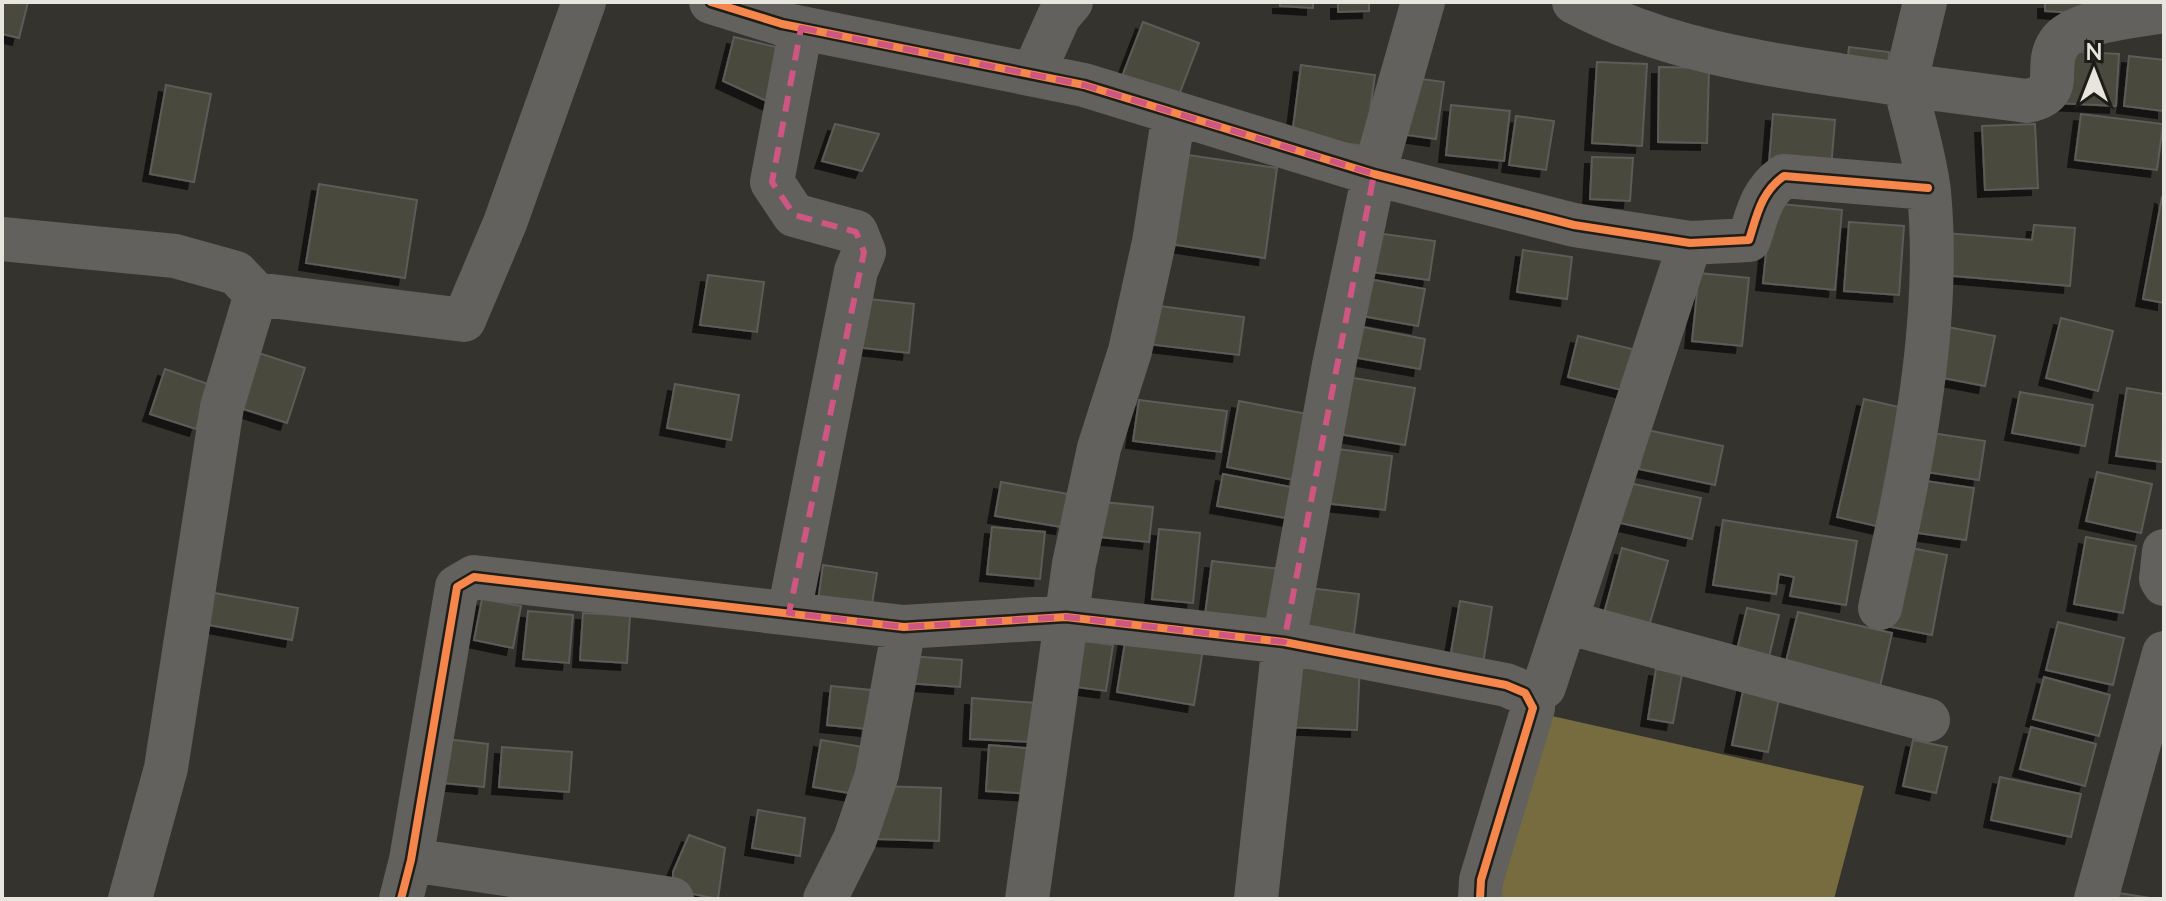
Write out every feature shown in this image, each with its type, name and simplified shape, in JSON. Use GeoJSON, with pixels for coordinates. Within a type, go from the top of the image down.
{"type":"FeatureCollection","features":[{"type":"Feature","properties":{"kind":"street"},"geometry":{"type":"LineString","coordinates":[[2,239],[175,256],[236,273],[256,294],[464,320],[505,223],[584,2]]}},
{"type":"Feature","properties":{"kind":"street"},"geometry":{"type":"LineString","coordinates":[[711,2],[801,28],[1033,74],[1374,174],[1574,225],[1690,243],[1749,240],[1761,202],[1771,185],[1784,176],[1928,188]]}},
{"type":"Feature","properties":{"kind":"street"},"geometry":{"type":"LineString","coordinates":[[1033,74],[1059,16],[1071,2]]}},
{"type":"Feature","properties":{"kind":"street"},"geometry":{"type":"LineString","coordinates":[[1256,899],[1284,642],[1334,365],[1374,174],[1423,2]]}},
{"type":"Feature","properties":{"kind":"street"},"geometry":{"type":"LineString","coordinates":[[1574,2],[1660,41],[1719,56],[2027,101],[2042,98],[2051,87],[2053,59],[2059,43],[2072,32],[2096,23],[2164,11]]}},
{"type":"Feature","properties":{"kind":"street"},"geometry":{"type":"LineString","coordinates":[[1880,608],[1915,449],[1930,297],[1932,237],[1928,188],[1905,85],[1925,2]]}},
{"type":"Feature","properties":{"kind":"street"},"geometry":{"type":"LineString","coordinates":[[789,613],[856,271],[864,252],[856,232],[794,215],[772,182],[801,28]]}},
{"type":"Feature","properties":{"kind":"street"},"geometry":{"type":"LineString","coordinates":[[1027,899],[1066,617],[1099,448],[1130,351],[1151,258],[1174,113]]}},
{"type":"Feature","properties":{"kind":"street"},"geometry":{"type":"LineString","coordinates":[[1544,687],[1690,243]]}},
{"type":"Feature","properties":{"kind":"street"},"geometry":{"type":"LineString","coordinates":[[130,899],[166,768],[222,407],[256,294]]}},
{"type":"Feature","properties":{"kind":"street"},"geometry":{"type":"LineString","coordinates":[[2164,551],[2161,579],[2164,584]]}},
{"type":"Feature","properties":{"kind":"street"},"geometry":{"type":"LineString","coordinates":[[672,899],[406,880],[457,587],[465,579],[487,578],[904,627],[1066,617],[1284,642],[1506,685],[1525,693],[1533,708],[1481,880],[1480,899]]}},
{"type":"Feature","properties":{"kind":"street"},"geometry":{"type":"LineString","coordinates":[[1566,622],[1928,720]]}},
{"type":"Feature","properties":{"kind":"street"},"geometry":{"type":"LineString","coordinates":[[825,899],[855,839],[877,774],[904,627]]}},
{"type":"Feature","properties":{"kind":"street"},"geometry":{"type":"LineString","coordinates":[[2096,899],[2164,653]]}},
{"type":"Feature","properties":{"kind":"highlighted area"},"geometry":{"type":"Polygon","coordinates":[[[801,28],[1084,85],[1374,174],[1284,642],[1066,617],[904,627],[789,613],[864,252],[856,232],[794,215],[772,182],[801,28]]]}},
{"type":"Feature","properties":{"kind":"shaded area"},"geometry":{"type":"Polygon","coordinates":[[[1552,716],[1864,786],[1834,899],[1498,899],[1552,716]]]}},
{"type":"Feature","properties":{"kind":"building"},"geometry":{"type":"Polygon","coordinates":[[[2,2],[28,2],[19,38],[2,34],[2,2]]]}},
{"type":"Feature","properties":{"kind":"building"},"geometry":{"type":"Polygon","coordinates":[[[1280,2],[1313,2],[1313,8],[1280,6],[1280,2]]]}},
{"type":"Feature","properties":{"kind":"building"},"geometry":{"type":"Polygon","coordinates":[[[1338,2],[1369,2],[1369,11],[1338,12],[1338,2]]]}},
{"type":"Feature","properties":{"kind":"building"},"geometry":{"type":"Polygon","coordinates":[[[2045,2],[2094,2],[2093,14],[2045,11],[2045,2]]]}},
{"type":"Feature","properties":{"kind":"building"},"geometry":{"type":"Polygon","coordinates":[[[1143,22],[1199,43],[1174,108],[1118,87],[1143,22]]]}},
{"type":"Feature","properties":{"kind":"building"},"geometry":{"type":"Polygon","coordinates":[[[734,37],[788,50],[771,103],[723,81],[734,37]]]}},
{"type":"Feature","properties":{"kind":"building"},"geometry":{"type":"Polygon","coordinates":[[[1849,47],[1889,52],[1887,78],[1846,73],[1849,47]]]}},
{"type":"Feature","properties":{"kind":"building"},"geometry":{"type":"Polygon","coordinates":[[[2059,51],[2119,54],[2116,106],[2056,103],[2059,51]]]}},
{"type":"Feature","properties":{"kind":"building"},"geometry":{"type":"Polygon","coordinates":[[[2129,56],[2164,60],[2164,111],[2124,106],[2129,56]]]}},
{"type":"Feature","properties":{"kind":"building"},"geometry":{"type":"Polygon","coordinates":[[[1597,62],[1647,64],[1642,146],[1592,143],[1597,62]]]}},
{"type":"Feature","properties":{"kind":"building"},"geometry":{"type":"Polygon","coordinates":[[[1301,65],[1375,75],[1365,146],[1292,136],[1301,65]]]}},
{"type":"Feature","properties":{"kind":"building"},"geometry":{"type":"Polygon","coordinates":[[[1659,67],[1709,68],[1707,143],[1658,142],[1659,67]]]}},
{"type":"Feature","properties":{"kind":"building"},"geometry":{"type":"Polygon","coordinates":[[[1407,77],[1444,82],[1436,139],[1400,134],[1407,77]]]}},
{"type":"Feature","properties":{"kind":"building"},"geometry":{"type":"Polygon","coordinates":[[[166,85],[211,94],[194,182],[150,174],[166,85]]]}},
{"type":"Feature","properties":{"kind":"building"},"geometry":{"type":"Polygon","coordinates":[[[1451,105],[1510,111],[1504,161],[1446,155],[1451,105]]]}},
{"type":"Feature","properties":{"kind":"building"},"geometry":{"type":"Polygon","coordinates":[[[1773,114],[1835,120],[1831,168],[1769,163],[1773,114]]]}},
{"type":"Feature","properties":{"kind":"building"},"geometry":{"type":"Polygon","coordinates":[[[2081,114],[2163,124],[2157,170],[2075,160],[2081,114]]]}},
{"type":"Feature","properties":{"kind":"building"},"geometry":{"type":"Polygon","coordinates":[[[1516,116],[1554,121],[1546,170],[1509,165],[1516,116]]]}},
{"type":"Feature","properties":{"kind":"building"},"geometry":{"type":"Polygon","coordinates":[[[835,124],[879,134],[862,171],[822,161],[835,124]]]}},
{"type":"Feature","properties":{"kind":"building"},"geometry":{"type":"Polygon","coordinates":[[[2035,124],[2038,188],[1985,190],[1982,126],[2035,124]]]}},
{"type":"Feature","properties":{"kind":"building"},"geometry":{"type":"Polygon","coordinates":[[[1181,154],[1277,168],[1265,258],[1169,244],[1181,154]]]}},
{"type":"Feature","properties":{"kind":"building"},"geometry":{"type":"Polygon","coordinates":[[[1592,157],[1633,158],[1630,201],[1590,199],[1592,157]]]}},
{"type":"Feature","properties":{"kind":"building"},"geometry":{"type":"Polygon","coordinates":[[[319,184],[417,200],[405,278],[306,263],[319,184]]]}},
{"type":"Feature","properties":{"kind":"building"},"geometry":{"type":"Polygon","coordinates":[[[2164,198],[2164,303],[2143,299],[2164,198]]]}},
{"type":"Feature","properties":{"kind":"building"},"geometry":{"type":"Polygon","coordinates":[[[1771,203],[1842,210],[1835,290],[1763,283],[1771,203]]]}},
{"type":"Feature","properties":{"kind":"building"},"geometry":{"type":"Polygon","coordinates":[[[1849,222],[1904,226],[1899,295],[1844,291],[1849,222]]]}},
{"type":"Feature","properties":{"kind":"building"},"geometry":{"type":"Polygon","coordinates":[[[2034,225],[2075,228],[2070,286],[1942,275],[1946,233],[2032,240],[2034,225]]]}},
{"type":"Feature","properties":{"kind":"building"},"geometry":{"type":"Polygon","coordinates":[[[1369,232],[1435,241],[1429,280],[1364,271],[1369,232]]]}},
{"type":"Feature","properties":{"kind":"building"},"geometry":{"type":"Polygon","coordinates":[[[1523,250],[1572,257],[1567,299],[1517,292],[1523,250]]]}},
{"type":"Feature","properties":{"kind":"building"},"geometry":{"type":"Polygon","coordinates":[[[1699,273],[1749,278],[1742,346],[1692,341],[1699,273]]]}},
{"type":"Feature","properties":{"kind":"building"},"geometry":{"type":"Polygon","coordinates":[[[708,275],[764,282],[757,332],[700,325],[708,275]]]}},
{"type":"Feature","properties":{"kind":"building"},"geometry":{"type":"Polygon","coordinates":[[[1363,278],[1425,289],[1418,326],[1356,315],[1363,278]]]}},
{"type":"Feature","properties":{"kind":"building"},"geometry":{"type":"Polygon","coordinates":[[[851,297],[914,304],[909,353],[846,346],[851,297]]]}},
{"type":"Feature","properties":{"kind":"building"},"geometry":{"type":"Polygon","coordinates":[[[1152,305],[1244,317],[1239,355],[1147,344],[1152,305]]]}},
{"type":"Feature","properties":{"kind":"building"},"geometry":{"type":"Polygon","coordinates":[[[2061,318],[2113,331],[2098,391],[2046,378],[2061,318]]]}},
{"type":"Feature","properties":{"kind":"building"},"geometry":{"type":"Polygon","coordinates":[[[1347,324],[1425,339],[1420,369],[1341,355],[1347,324]]]}},
{"type":"Feature","properties":{"kind":"building"},"geometry":{"type":"Polygon","coordinates":[[[1937,325],[1995,336],[1985,386],[1927,375],[1937,325]]]}},
{"type":"Feature","properties":{"kind":"building"},"geometry":{"type":"Polygon","coordinates":[[[1578,336],[1636,350],[1626,391],[1568,377],[1578,336]]]}},
{"type":"Feature","properties":{"kind":"building"},"geometry":{"type":"Polygon","coordinates":[[[246,349],[305,368],[287,423],[228,404],[246,349]]]}},
{"type":"Feature","properties":{"kind":"building"},"geometry":{"type":"Polygon","coordinates":[[[165,369],[211,385],[196,429],[150,414],[165,369]]]}},
{"type":"Feature","properties":{"kind":"building"},"geometry":{"type":"Polygon","coordinates":[[[1335,375],[1415,388],[1405,445],[1326,432],[1335,375]]]}},
{"type":"Feature","properties":{"kind":"building"},"geometry":{"type":"Polygon","coordinates":[[[675,384],[739,395],[731,440],[667,428],[675,384]]]}},
{"type":"Feature","properties":{"kind":"building"},"geometry":{"type":"Polygon","coordinates":[[[2127,388],[2164,394],[2162,462],[2116,456],[2127,388]]]}},
{"type":"Feature","properties":{"kind":"building"},"geometry":{"type":"Polygon","coordinates":[[[2020,392],[2093,405],[2085,446],[2012,433],[2020,392]]]}},
{"type":"Feature","properties":{"kind":"building"},"geometry":{"type":"Polygon","coordinates":[[[1864,399],[1907,409],[1881,527],[1837,517],[1864,399]]]}},
{"type":"Feature","properties":{"kind":"building"},"geometry":{"type":"Polygon","coordinates":[[[1139,400],[1227,411],[1221,452],[1133,441],[1139,400]]]}},
{"type":"Feature","properties":{"kind":"building"},"geometry":{"type":"Polygon","coordinates":[[[1239,401],[1307,414],[1294,480],[1227,467],[1239,401]]]}},
{"type":"Feature","properties":{"kind":"building"},"geometry":{"type":"Polygon","coordinates":[[[1647,430],[1723,446],[1715,485],[1639,469],[1647,430]]]}},
{"type":"Feature","properties":{"kind":"building"},"geometry":{"type":"Polygon","coordinates":[[[1932,433],[1985,441],[1979,480],[1926,472],[1932,433]]]}},
{"type":"Feature","properties":{"kind":"building"},"geometry":{"type":"Polygon","coordinates":[[[1330,448],[1392,456],[1385,510],[1324,503],[1330,448]]]}},
{"type":"Feature","properties":{"kind":"building"},"geometry":{"type":"Polygon","coordinates":[[[2097,472],[2152,484],[2141,533],[2086,521],[2097,472]]]}},
{"type":"Feature","properties":{"kind":"building"},"geometry":{"type":"Polygon","coordinates":[[[1223,474],[1296,488],[1291,519],[1217,506],[1223,474]]]}},
{"type":"Feature","properties":{"kind":"building"},"geometry":{"type":"Polygon","coordinates":[[[1919,480],[1974,488],[1966,540],[1911,532],[1919,480]]]}},
{"type":"Feature","properties":{"kind":"building"},"geometry":{"type":"Polygon","coordinates":[[[1001,482],[1068,494],[1062,527],[995,516],[1001,482]]]}},
{"type":"Feature","properties":{"kind":"building"},"geometry":{"type":"Polygon","coordinates":[[[1624,482],[1701,498],[1692,539],[1616,522],[1624,482]]]}},
{"type":"Feature","properties":{"kind":"building"},"geometry":{"type":"Polygon","coordinates":[[[1093,501],[1153,507],[1149,542],[1089,536],[1093,501]]]}},
{"type":"Feature","properties":{"kind":"building"},"geometry":{"type":"Polygon","coordinates":[[[1723,520],[1857,541],[1846,605],[1790,596],[1794,577],[1779,574],[1776,594],[1713,585],[1723,520]]]}},
{"type":"Feature","properties":{"kind":"building"},"geometry":{"type":"Polygon","coordinates":[[[992,527],[1045,532],[1040,579],[987,574],[992,527]]]}},
{"type":"Feature","properties":{"kind":"building"},"geometry":{"type":"Polygon","coordinates":[[[1159,529],[1200,533],[1193,603],[1152,599],[1159,529]]]}},
{"type":"Feature","properties":{"kind":"building"},"geometry":{"type":"Polygon","coordinates":[[[2086,537],[2136,546],[2123,613],[2074,604],[2086,537]]]}},
{"type":"Feature","properties":{"kind":"building"},"geometry":{"type":"Polygon","coordinates":[[[1901,546],[1947,555],[1932,635],[1886,626],[1901,546]]]}},
{"type":"Feature","properties":{"kind":"building"},"geometry":{"type":"Polygon","coordinates":[[[1622,548],[1668,561],[1649,626],[1604,613],[1622,548]]]}},
{"type":"Feature","properties":{"kind":"building"},"geometry":{"type":"Polygon","coordinates":[[[1212,561],[1280,569],[1272,632],[1204,623],[1212,561]]]}},
{"type":"Feature","properties":{"kind":"building"},"geometry":{"type":"Polygon","coordinates":[[[823,565],[877,573],[870,616],[817,608],[823,565]]]}},
{"type":"Feature","properties":{"kind":"building"},"geometry":{"type":"Polygon","coordinates":[[[1309,588],[1359,594],[1353,641],[1304,635],[1309,588]]]}},
{"type":"Feature","properties":{"kind":"building"},"geometry":{"type":"Polygon","coordinates":[[[209,592],[298,608],[292,640],[203,624],[209,592]]]}},
{"type":"Feature","properties":{"kind":"building"},"geometry":{"type":"Polygon","coordinates":[[[482,599],[521,606],[513,648],[474,640],[482,599]]]}},
{"type":"Feature","properties":{"kind":"building"},"geometry":{"type":"Polygon","coordinates":[[[1460,601],[1492,607],[1482,670],[1449,664],[1460,601]]]}},
{"type":"Feature","properties":{"kind":"building"},"geometry":{"type":"Polygon","coordinates":[[[1747,608],[1779,615],[1768,661],[1736,654],[1747,608]]]}},
{"type":"Feature","properties":{"kind":"building"},"geometry":{"type":"Polygon","coordinates":[[[528,611],[573,615],[569,663],[523,659],[528,611]]]}},
{"type":"Feature","properties":{"kind":"building"},"geometry":{"type":"Polygon","coordinates":[[[1798,612],[1892,633],[1879,691],[1784,670],[1798,612]]]}},
{"type":"Feature","properties":{"kind":"building"},"geometry":{"type":"Polygon","coordinates":[[[583,613],[630,616],[627,663],[580,660],[583,613]]]}},
{"type":"Feature","properties":{"kind":"building"},"geometry":{"type":"Polygon","coordinates":[[[2058,622],[2124,638],[2113,685],[2046,670],[2058,622]]]}},
{"type":"Feature","properties":{"kind":"building"},"geometry":{"type":"Polygon","coordinates":[[[1127,630],[1204,643],[1194,705],[1117,692],[1127,630]]]}},
{"type":"Feature","properties":{"kind":"building"},"geometry":{"type":"Polygon","coordinates":[[[1074,640],[1113,645],[1106,691],[1068,686],[1074,640]]]}},
{"type":"Feature","properties":{"kind":"building"},"geometry":{"type":"Polygon","coordinates":[[[909,656],[962,660],[960,687],[907,683],[909,656]]]}},
{"type":"Feature","properties":{"kind":"building"},"geometry":{"type":"Polygon","coordinates":[[[1288,659],[1360,662],[1357,730],[1285,727],[1288,659]]]}},
{"type":"Feature","properties":{"kind":"building"},"geometry":{"type":"Polygon","coordinates":[[[1656,669],[1682,674],[1673,723],[1648,719],[1656,669]]]}},
{"type":"Feature","properties":{"kind":"building"},"geometry":{"type":"Polygon","coordinates":[[[2044,677],[2110,695],[2099,736],[2033,719],[2044,677]]]}},
{"type":"Feature","properties":{"kind":"building"},"geometry":{"type":"Polygon","coordinates":[[[1745,681],[1781,689],[1768,752],[1732,745],[1745,681]]]}},
{"type":"Feature","properties":{"kind":"building"},"geometry":{"type":"Polygon","coordinates":[[[831,686],[871,690],[867,729],[827,725],[831,686]]]}},
{"type":"Feature","properties":{"kind":"building"},"geometry":{"type":"Polygon","coordinates":[[[972,698],[1037,703],[1034,742],[970,739],[972,698]]]}},
{"type":"Feature","properties":{"kind":"building"},"geometry":{"type":"Polygon","coordinates":[[[2031,727],[2096,744],[2085,786],[2020,769],[2031,727]]]}},
{"type":"Feature","properties":{"kind":"building"},"geometry":{"type":"Polygon","coordinates":[[[438,738],[488,744],[484,787],[433,782],[438,738]]]}},
{"type":"Feature","properties":{"kind":"building"},"geometry":{"type":"Polygon","coordinates":[[[821,740],[869,748],[861,795],[813,787],[821,740]]]}},
{"type":"Feature","properties":{"kind":"building"},"geometry":{"type":"Polygon","coordinates":[[[1913,740],[1947,747],[1936,793],[1903,786],[1913,740]]]}},
{"type":"Feature","properties":{"kind":"building"},"geometry":{"type":"Polygon","coordinates":[[[989,745],[1037,749],[1033,794],[986,791],[989,745]]]}},
{"type":"Feature","properties":{"kind":"building"},"geometry":{"type":"Polygon","coordinates":[[[502,747],[572,752],[569,792],[499,787],[502,747]]]}},
{"type":"Feature","properties":{"kind":"building"},"geometry":{"type":"Polygon","coordinates":[[[2000,777],[2081,794],[2071,837],[1991,820],[2000,777]]]}},
{"type":"Feature","properties":{"kind":"building"},"geometry":{"type":"Polygon","coordinates":[[[879,786],[941,788],[939,841],[877,839],[879,786]]]}},
{"type":"Feature","properties":{"kind":"building"},"geometry":{"type":"Polygon","coordinates":[[[758,810],[805,818],[800,856],[752,848],[758,810]]]}},
{"type":"Feature","properties":{"kind":"building"},"geometry":{"type":"Polygon","coordinates":[[[689,835],[725,848],[718,899],[673,890],[673,872],[689,835]]]}},
{"type":"Feature","properties":{"kind":"building"},"geometry":{"type":"Polygon","coordinates":[[[2113,892],[2156,899],[2112,899],[2113,892]]]}},
{"type":"Feature","properties":{"kind":"cycle path"},"geometry":{"type":"LineString","coordinates":[[711,2],[782,24],[1084,85],[1374,174],[1574,225],[1690,243],[1749,240],[1765,197],[1784,176],[1928,188]]}},
{"type":"Feature","properties":{"kind":"cycle path"},"geometry":{"type":"LineString","coordinates":[[401,899],[411,860],[457,587],[474,577],[904,627],[1066,617],[1284,642],[1506,685],[1525,693],[1533,708],[1481,880],[1480,899]]}}]}
